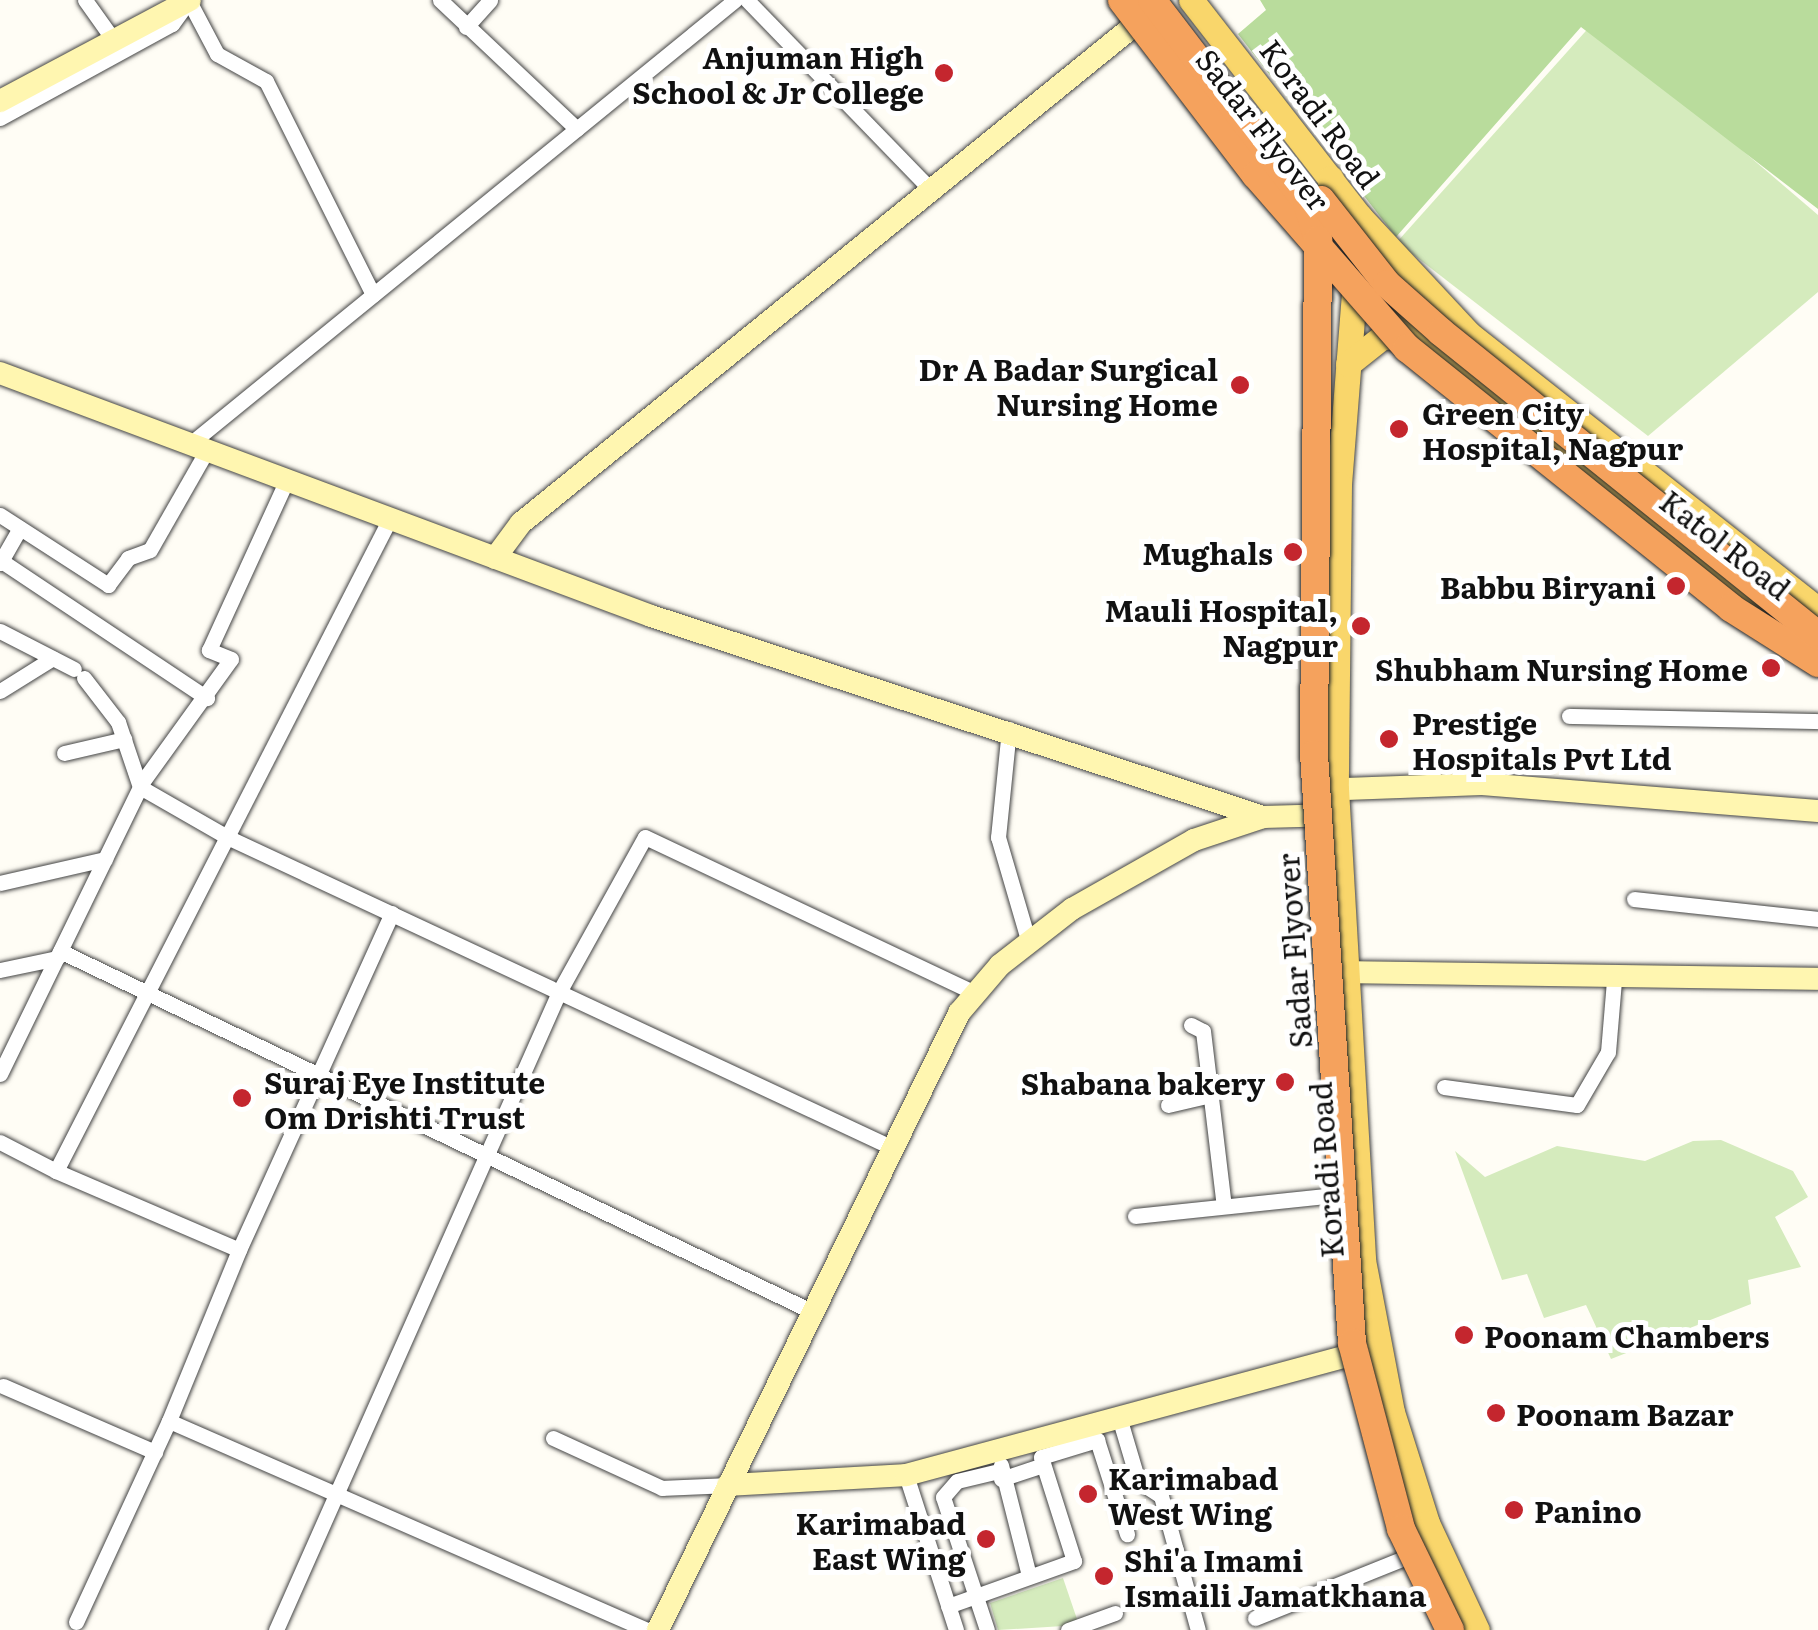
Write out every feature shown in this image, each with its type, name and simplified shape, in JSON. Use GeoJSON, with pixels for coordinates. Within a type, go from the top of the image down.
{"type":"FeatureCollection","features":[{"type":"Feature","properties":{"kind":"highway","name":"Sadar Flyover"},"geometry":{"type":"LineString","coordinates":[[1144,3],[1308,203],[1318,240],[1314,754],[1352,1343],[1401,1529],[1442,1629]]}},
{"type":"Feature","properties":{"kind":"highway","name":"Sadar Flyover"},"geometry":{"type":"LineString","coordinates":[[1144,3],[1256,175],[1407,348],[1731,608],[1818,662]]}},
{"type":"Feature","properties":{"kind":"highway","name":"Sadar Flyover"},"geometry":{"type":"LineString","coordinates":[[1326,189],[1387,284],[1441,332],[1818,635]]}},
{"type":"Feature","properties":{"kind":"highway","name":"Sadar Flyover"},"geometry":{"type":"LineString","coordinates":[[1326,189],[1331,307],[1322,741],[1359,1330],[1442,1629]]}},
{"type":"Feature","properties":{"kind":"main road","name":"Koradi Road"},"geometry":{"type":"LineString","coordinates":[[1191,0],[1326,189],[1360,217],[1402,264]]}},
{"type":"Feature","properties":{"kind":"main road","name":"Katol Road"},"geometry":{"type":"LineString","coordinates":[[1144,3],[1324,237],[1418,334],[1818,662]]}},
{"type":"Feature","properties":{"kind":"main road","name":"Koradi Road"},"geometry":{"type":"LineString","coordinates":[[1326,189],[1316,345],[1306,802],[1346,1356],[1402,1559],[1442,1629]]}},
{"type":"Feature","properties":{"kind":"main road","name":"Koradi Road"},"geometry":{"type":"LineString","coordinates":[[1360,217],[1360,275],[1348,364],[1336,802],[1344,972],[1374,1345],[1427,1523],[1477,1630]]}},
{"type":"Feature","properties":{"kind":"main road","name":"Katol Road"},"geometry":{"type":"LineString","coordinates":[[1402,264],[1469,334],[1818,610]]}},
{"type":"Feature","properties":{"kind":"main road"},"geometry":{"type":"LineString","coordinates":[[1348,364],[1382,337],[1418,334]]}},
{"type":"Feature","properties":{"kind":"street"},"geometry":{"type":"LineString","coordinates":[[85,0],[115,42]]}},
{"type":"Feature","properties":{"kind":"street"},"geometry":{"type":"LineString","coordinates":[[0,101],[190,0]]}},
{"type":"Feature","properties":{"kind":"street"},"geometry":{"type":"LineString","coordinates":[[0,118],[172,24],[190,0]]}},
{"type":"Feature","properties":{"kind":"street"},"geometry":{"type":"LineString","coordinates":[[190,0],[217,54],[266,80],[373,295]]}},
{"type":"Feature","properties":{"kind":"street"},"geometry":{"type":"LineString","coordinates":[[440,0],[576,130]]}},
{"type":"Feature","properties":{"kind":"street"},"geometry":{"type":"LineString","coordinates":[[466,27],[490,0]]}},
{"type":"Feature","properties":{"kind":"street"},"geometry":{"type":"LineString","coordinates":[[0,515],[108,585],[128,558],[150,550],[198,447],[373,295],[735,0]]}},
{"type":"Feature","properties":{"kind":"street"},"geometry":{"type":"LineString","coordinates":[[746,0],[930,190]]}},
{"type":"Feature","properties":{"kind":"street"},"geometry":{"type":"LineString","coordinates":[[495,558],[521,522],[930,190],[1144,3]]}},
{"type":"Feature","properties":{"kind":"street"},"geometry":{"type":"LineString","coordinates":[[0,373],[495,558],[1263,817]]}},
{"type":"Feature","properties":{"kind":"street"},"geometry":{"type":"LineString","coordinates":[[0,1074],[140,787],[208,698],[231,658],[209,650],[287,480]]}},
{"type":"Feature","properties":{"kind":"street"},"geometry":{"type":"LineString","coordinates":[[56,1171],[392,517]]}},
{"type":"Feature","properties":{"kind":"street"},"geometry":{"type":"LineString","coordinates":[[20,528],[0,562],[208,698]]}},
{"type":"Feature","properties":{"kind":"street"},"geometry":{"type":"LineString","coordinates":[[0,631],[79,674],[124,739],[140,787],[226,836],[893,1148]]}},
{"type":"Feature","properties":{"kind":"street"},"geometry":{"type":"LineString","coordinates":[[0,690],[53,658]]}},
{"type":"Feature","properties":{"kind":"street"},"geometry":{"type":"LineString","coordinates":[[1569,716],[1818,721]]}},
{"type":"Feature","properties":{"kind":"street"},"geometry":{"type":"LineString","coordinates":[[1009,730],[998,837],[1028,943]]}},
{"type":"Feature","properties":{"kind":"street"},"geometry":{"type":"LineString","coordinates":[[64,753],[124,739]]}},
{"type":"Feature","properties":{"kind":"street"},"geometry":{"type":"LineString","coordinates":[[658,1630],[893,1148],[975,994],[1028,943],[1194,840],[1306,802],[1336,802],[1482,784],[1818,811]]}},
{"type":"Feature","properties":{"kind":"street"},"geometry":{"type":"LineString","coordinates":[[276,1630],[332,1492],[559,992],[644,836],[975,994]]}},
{"type":"Feature","properties":{"kind":"street"},"geometry":{"type":"LineString","coordinates":[[0,883],[105,860]]}},
{"type":"Feature","properties":{"kind":"street"},"geometry":{"type":"LineString","coordinates":[[1634,898],[1818,919]]}},
{"type":"Feature","properties":{"kind":"street"},"geometry":{"type":"LineString","coordinates":[[76,1622],[170,1421],[238,1250],[392,914]]}},
{"type":"Feature","properties":{"kind":"street"},"geometry":{"type":"LineString","coordinates":[[0,970],[58,954],[812,1312]]}},
{"type":"Feature","properties":{"kind":"street"},"geometry":{"type":"LineString","coordinates":[[1316,973],[1614,981],[1818,979]]}},
{"type":"Feature","properties":{"kind":"street"},"geometry":{"type":"LineString","coordinates":[[1444,1087],[1577,1105],[1608,1052],[1614,981]]}},
{"type":"Feature","properties":{"kind":"street"},"geometry":{"type":"LineString","coordinates":[[1191,1026],[1203,1031],[1224,1206]]}},
{"type":"Feature","properties":{"kind":"street"},"geometry":{"type":"LineString","coordinates":[[0,1042],[17,1039]]}},
{"type":"Feature","properties":{"kind":"street"},"geometry":{"type":"LineString","coordinates":[[1168,1105],[1211,1096]]}},
{"type":"Feature","properties":{"kind":"street"},"geometry":{"type":"LineString","coordinates":[[0,1142],[56,1171],[238,1250]]}},
{"type":"Feature","properties":{"kind":"street"},"geometry":{"type":"LineString","coordinates":[[1135,1216],[1335,1195]]}},
{"type":"Feature","properties":{"kind":"street"},"geometry":{"type":"LineString","coordinates":[[553,1438],[662,1488],[906,1474],[1346,1356]]}},
{"type":"Feature","properties":{"kind":"street"},"geometry":{"type":"LineString","coordinates":[[3,1386],[155,1452]]}},
{"type":"Feature","properties":{"kind":"street"},"geometry":{"type":"LineString","coordinates":[[1119,1417],[1138,1481],[1161,1496],[1198,1630]]}},
{"type":"Feature","properties":{"kind":"street"},"geometry":{"type":"LineString","coordinates":[[170,1421],[647,1630]]}},
{"type":"Feature","properties":{"kind":"street"},"geometry":{"type":"LineString","coordinates":[[988,1630],[943,1496],[957,1480],[1000,1475],[1097,1440],[1127,1534]]}},
{"type":"Feature","properties":{"kind":"street"},"geometry":{"type":"LineString","coordinates":[[948,1606],[1074,1560],[1042,1461],[1009,1446]]}},
{"type":"Feature","properties":{"kind":"street"},"geometry":{"type":"LineString","coordinates":[[1009,1446],[1000,1475],[1030,1576]]}},
{"type":"Feature","properties":{"kind":"street"},"geometry":{"type":"LineString","coordinates":[[906,1474],[956,1630]]}},
{"type":"Feature","properties":{"kind":"street"},"geometry":{"type":"LineString","coordinates":[[1255,1618],[1402,1559]]}},
{"type":"Feature","properties":{"kind":"street"},"geometry":{"type":"LineString","coordinates":[[1068,1630],[1115,1613]]}},
{"type":"Feature","properties":{"kind":"green space"},"geometry":{"type":"Polygon","coordinates":[[[1260,0],[1818,0],[1818,209],[1581,27],[1396,237],[1238,34],[1266,10],[1260,0]]]}},
{"type":"Feature","properties":{"kind":"green space"},"geometry":{"type":"Polygon","coordinates":[[[1593,23],[1818,215],[1818,292],[1648,436],[1397,242],[1593,23]]]}},
{"type":"Feature","properties":{"kind":"green space"},"geometry":{"type":"Polygon","coordinates":[[[1721,1140],[1793,1171],[1808,1197],[1775,1217],[1801,1267],[1748,1280],[1751,1304],[1611,1359],[1586,1305],[1544,1318],[1527,1274],[1502,1280],[1455,1151],[1485,1177],[1557,1146],[1645,1161],[1693,1141],[1721,1140]]]}},
{"type":"Feature","properties":{"kind":"green space"},"geometry":{"type":"Polygon","coordinates":[[[1063,1578],[1079,1625],[998,1630],[990,1603],[1063,1578]]]}},
{"type":"Feature","properties":{"kind":"place","name":"Anjuman High School & Jr College"},"geometry":{"type":"Point","coordinates":[944,73]}},
{"type":"Feature","properties":{"kind":"place","name":"Dr A Badar Surgical Nursing Home"},"geometry":{"type":"Point","coordinates":[1240,385]}},
{"type":"Feature","properties":{"kind":"place","name":"Green City Hospital, Nagpur"},"geometry":{"type":"Point","coordinates":[1399,429]}},
{"type":"Feature","properties":{"kind":"place","name":"Mughals"},"geometry":{"type":"Point","coordinates":[1293,552]}},
{"type":"Feature","properties":{"kind":"place","name":"Babbu Biryani"},"geometry":{"type":"Point","coordinates":[1676,586]}},
{"type":"Feature","properties":{"kind":"place","name":"Mauli Hospital, Nagpur"},"geometry":{"type":"Point","coordinates":[1361,626]}},
{"type":"Feature","properties":{"kind":"place","name":"Shubham Nursing Home"},"geometry":{"type":"Point","coordinates":[1771,668]}},
{"type":"Feature","properties":{"kind":"place","name":"Prestige Hospitals Pvt Ltd"},"geometry":{"type":"Point","coordinates":[1389,739]}},
{"type":"Feature","properties":{"kind":"place","name":"Shabana bakery"},"geometry":{"type":"Point","coordinates":[1285,1082]}},
{"type":"Feature","properties":{"kind":"place","name":"Suraj Eye Institute Om Drishti Trust"},"geometry":{"type":"Point","coordinates":[242,1098]}},
{"type":"Feature","properties":{"kind":"place","name":"Poonam Chambers"},"geometry":{"type":"Point","coordinates":[1464,1335]}},
{"type":"Feature","properties":{"kind":"place","name":"Poonam Bazar"},"geometry":{"type":"Point","coordinates":[1496,1413]}},
{"type":"Feature","properties":{"kind":"place","name":"Karimabad West Wing"},"geometry":{"type":"Point","coordinates":[1088,1494]}},
{"type":"Feature","properties":{"kind":"place","name":"Panino"},"geometry":{"type":"Point","coordinates":[1514,1510]}},
{"type":"Feature","properties":{"kind":"place","name":"Karimabad East Wing"},"geometry":{"type":"Point","coordinates":[986,1539]}},
{"type":"Feature","properties":{"kind":"place","name":"Shi'a Imami Ismaili Jamatkhana"},"geometry":{"type":"Point","coordinates":[1104,1576]}}]}
